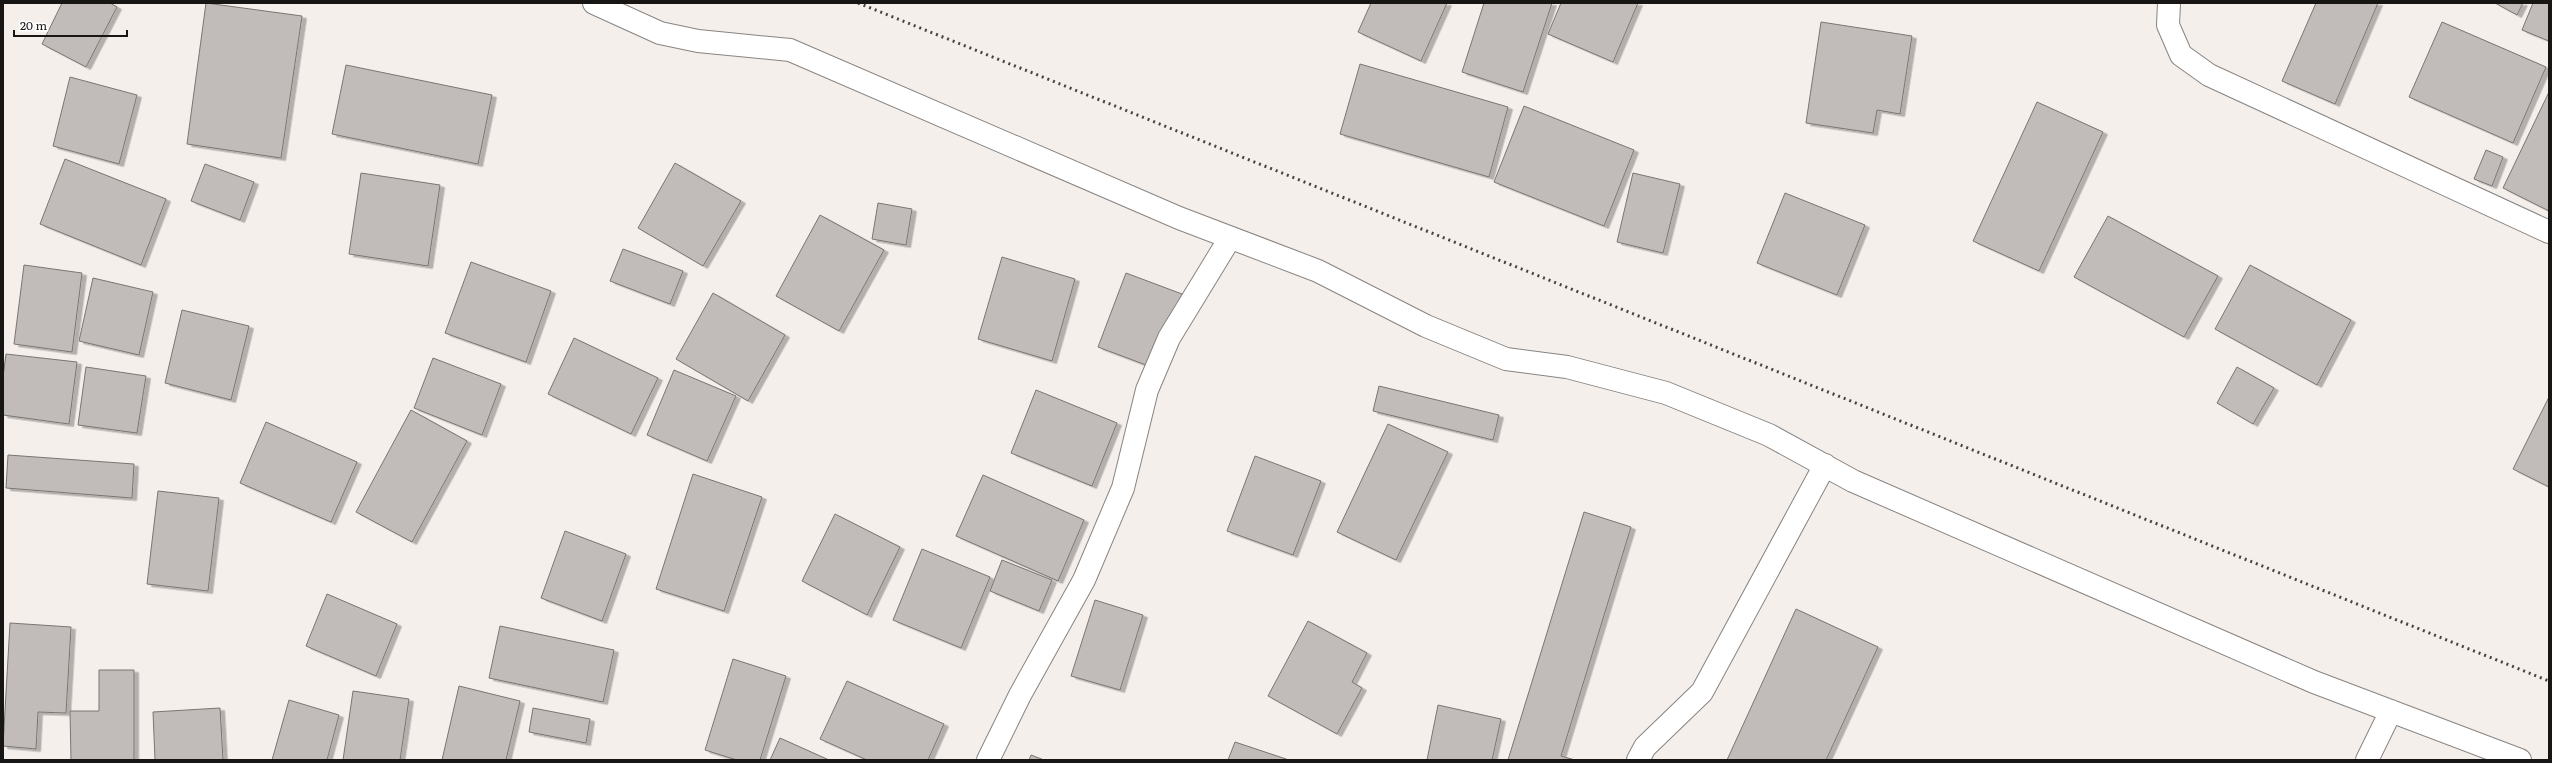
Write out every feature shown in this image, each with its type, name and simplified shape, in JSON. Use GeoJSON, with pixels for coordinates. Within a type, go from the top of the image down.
{"type":"FeatureCollection","features":[{"type":"Feature","properties":{"kind":"street"},"geometry":{"type":"LineString","coordinates":[[594,3],[660,33],[698,41],[790,50],[1230,238],[1318,271],[1426,326],[1506,359],[1567,367],[1666,393],[1769,436],[1853,481],[2314,682],[2520,760]]}},
{"type":"Feature","properties":{"kind":"street"},"geometry":{"type":"LineString","coordinates":[[2169,3],[2168,25],[2181,55],[2210,75],[2549,232]]}},
{"type":"Feature","properties":{"kind":"street"},"geometry":{"type":"LineString","coordinates":[[988,760],[1020,695],[1084,580],[1123,488],[1147,390],[1169,338],[1230,238]]}},
{"type":"Feature","properties":{"kind":"street"},"geometry":{"type":"LineString","coordinates":[[1638,760],[1645,747],[1702,692],[1825,465]]}},
{"type":"Feature","properties":{"kind":"street"},"geometry":{"type":"LineString","coordinates":[[2367,760],[2391,712]]}},
{"type":"Feature","properties":{"kind":"building"},"geometry":{"type":"Polygon","coordinates":[[[62,3],[110,3],[117,7],[86,67],[42,44],[62,3]]]}},
{"type":"Feature","properties":{"kind":"building"},"geometry":{"type":"Polygon","coordinates":[[[206,3],[302,16],[281,158],[187,144],[206,3]]]}},
{"type":"Feature","properties":{"kind":"building"},"geometry":{"type":"Polygon","coordinates":[[[1371,3],[1447,3],[1421,61],[1358,32],[1371,3]]]}},
{"type":"Feature","properties":{"kind":"building"},"geometry":{"type":"Polygon","coordinates":[[[1484,3],[1552,3],[1523,92],[1462,72],[1484,3]]]}},
{"type":"Feature","properties":{"kind":"building"},"geometry":{"type":"Polygon","coordinates":[[[1561,3],[1638,3],[1613,62],[1548,34],[1561,3]]]}},
{"type":"Feature","properties":{"kind":"building"},"geometry":{"type":"Polygon","coordinates":[[[2316,3],[2378,3],[2335,104],[2282,81],[2316,3]]]}},
{"type":"Feature","properties":{"kind":"building"},"geometry":{"type":"Polygon","coordinates":[[[2495,3],[2523,3],[2517,15],[2495,3]]]}},
{"type":"Feature","properties":{"kind":"building"},"geometry":{"type":"Polygon","coordinates":[[[2533,3],[2549,3],[2549,41],[2522,30],[2533,3]]]}},
{"type":"Feature","properties":{"kind":"building"},"geometry":{"type":"Polygon","coordinates":[[[1821,22],[1912,36],[1900,114],[1877,110],[1873,133],[1806,123],[1821,22]]]}},
{"type":"Feature","properties":{"kind":"building"},"geometry":{"type":"Polygon","coordinates":[[[2442,22],[2546,67],[2513,143],[2409,97],[2442,22]]]}},
{"type":"Feature","properties":{"kind":"building"},"geometry":{"type":"Polygon","coordinates":[[[1360,64],[1508,107],[1489,177],[1340,134],[1360,64]]]}},
{"type":"Feature","properties":{"kind":"building"},"geometry":{"type":"Polygon","coordinates":[[[346,65],[492,95],[478,164],[332,134],[346,65]]]}},
{"type":"Feature","properties":{"kind":"building"},"geometry":{"type":"Polygon","coordinates":[[[70,77],[137,95],[119,164],[53,146],[70,77]]]}},
{"type":"Feature","properties":{"kind":"building"},"geometry":{"type":"Polygon","coordinates":[[[2549,92],[2549,211],[2503,188],[2549,92]]]}},
{"type":"Feature","properties":{"kind":"building"},"geometry":{"type":"Polygon","coordinates":[[[2037,102],[2103,132],[2039,271],[1973,241],[2037,102]]]}},
{"type":"Feature","properties":{"kind":"building"},"geometry":{"type":"Polygon","coordinates":[[[1524,106],[1634,150],[1604,226],[1494,182],[1524,106]]]}},
{"type":"Feature","properties":{"kind":"building"},"geometry":{"type":"Polygon","coordinates":[[[2486,150],[2503,157],[2492,186],[2474,179],[2486,150]]]}},
{"type":"Feature","properties":{"kind":"building"},"geometry":{"type":"Polygon","coordinates":[[[65,159],[166,199],[141,265],[40,224],[65,159]]]}},
{"type":"Feature","properties":{"kind":"building"},"geometry":{"type":"Polygon","coordinates":[[[675,163],[741,201],[703,266],[638,228],[675,163]]]}},
{"type":"Feature","properties":{"kind":"building"},"geometry":{"type":"Polygon","coordinates":[[[205,164],[254,182],[240,220],[191,201],[205,164]]]}},
{"type":"Feature","properties":{"kind":"building"},"geometry":{"type":"Polygon","coordinates":[[[361,173],[440,185],[428,266],[349,254],[361,173]]]}},
{"type":"Feature","properties":{"kind":"building"},"geometry":{"type":"Polygon","coordinates":[[[1633,173],[1680,184],[1663,253],[1617,242],[1633,173]]]}},
{"type":"Feature","properties":{"kind":"building"},"geometry":{"type":"Polygon","coordinates":[[[1785,193],[1865,225],[1837,295],[1757,263],[1785,193]]]}},
{"type":"Feature","properties":{"kind":"building"},"geometry":{"type":"Polygon","coordinates":[[[878,203],[912,209],[906,245],[872,239],[878,203]]]}},
{"type":"Feature","properties":{"kind":"building"},"geometry":{"type":"Polygon","coordinates":[[[820,215],[884,250],[839,331],[776,296],[820,215]]]}},
{"type":"Feature","properties":{"kind":"building"},"geometry":{"type":"Polygon","coordinates":[[[2108,216],[2218,276],[2184,337],[2074,277],[2108,216]]]}},
{"type":"Feature","properties":{"kind":"building"},"geometry":{"type":"Polygon","coordinates":[[[623,249],[683,271],[670,304],[610,281],[623,249]]]}},
{"type":"Feature","properties":{"kind":"building"},"geometry":{"type":"Polygon","coordinates":[[[1002,257],[1075,279],[1052,361],[978,339],[1002,257]]]}},
{"type":"Feature","properties":{"kind":"building"},"geometry":{"type":"Polygon","coordinates":[[[471,262],[551,291],[526,362],[445,333],[471,262]]]}},
{"type":"Feature","properties":{"kind":"building"},"geometry":{"type":"Polygon","coordinates":[[[24,265],[82,273],[72,352],[14,344],[24,265]]]}},
{"type":"Feature","properties":{"kind":"building"},"geometry":{"type":"Polygon","coordinates":[[[2250,265],[2351,320],[2317,385],[2215,329],[2250,265]]]}},
{"type":"Feature","properties":{"kind":"building"},"geometry":{"type":"Polygon","coordinates":[[[1126,273],[1182,294],[1154,368],[1098,347],[1126,273]]]}},
{"type":"Feature","properties":{"kind":"building"},"geometry":{"type":"Polygon","coordinates":[[[93,278],[153,292],[139,355],[79,341],[93,278]]]}},
{"type":"Feature","properties":{"kind":"building"},"geometry":{"type":"Polygon","coordinates":[[[713,293],[785,335],[748,401],[676,359],[713,293]]]}},
{"type":"Feature","properties":{"kind":"building"},"geometry":{"type":"Polygon","coordinates":[[[182,310],[249,326],[231,400],[165,383],[182,310]]]}},
{"type":"Feature","properties":{"kind":"building"},"geometry":{"type":"Polygon","coordinates":[[[574,338],[658,378],[631,434],[548,394],[574,338]]]}},
{"type":"Feature","properties":{"kind":"building"},"geometry":{"type":"Polygon","coordinates":[[[6,354],[77,362],[69,424],[3,415],[3,377],[6,354]]]}},
{"type":"Feature","properties":{"kind":"building"},"geometry":{"type":"Polygon","coordinates":[[[433,358],[501,384],[482,435],[414,408],[433,358]]]}},
{"type":"Feature","properties":{"kind":"building"},"geometry":{"type":"Polygon","coordinates":[[[86,367],[146,376],[137,433],[78,425],[86,367]]]}},
{"type":"Feature","properties":{"kind":"building"},"geometry":{"type":"Polygon","coordinates":[[[2237,367],[2274,388],[2253,424],[2217,403],[2237,367]]]}},
{"type":"Feature","properties":{"kind":"building"},"geometry":{"type":"Polygon","coordinates":[[[674,370],[736,396],[707,461],[647,435],[674,370]]]}},
{"type":"Feature","properties":{"kind":"building"},"geometry":{"type":"Polygon","coordinates":[[[1379,386],[1499,415],[1493,440],[1373,411],[1379,386]]]}},
{"type":"Feature","properties":{"kind":"building"},"geometry":{"type":"Polygon","coordinates":[[[1036,390],[1117,423],[1092,486],[1011,453],[1036,390]]]}},
{"type":"Feature","properties":{"kind":"building"},"geometry":{"type":"Polygon","coordinates":[[[2549,397],[2549,487],[2513,469],[2549,397]]]}},
{"type":"Feature","properties":{"kind":"building"},"geometry":{"type":"Polygon","coordinates":[[[411,410],[467,441],[412,542],[356,512],[411,410]]]}},
{"type":"Feature","properties":{"kind":"building"},"geometry":{"type":"Polygon","coordinates":[[[266,422],[357,462],[331,522],[240,483],[266,422]]]}},
{"type":"Feature","properties":{"kind":"building"},"geometry":{"type":"Polygon","coordinates":[[[1388,424],[1448,452],[1396,560],[1337,532],[1388,424]]]}},
{"type":"Feature","properties":{"kind":"building"},"geometry":{"type":"Polygon","coordinates":[[[8,455],[134,464],[132,498],[6,488],[8,455]]]}},
{"type":"Feature","properties":{"kind":"building"},"geometry":{"type":"Polygon","coordinates":[[[1255,456],[1321,481],[1293,555],[1227,531],[1255,456]]]}},
{"type":"Feature","properties":{"kind":"building"},"geometry":{"type":"Polygon","coordinates":[[[693,474],[762,497],[724,611],[656,589],[693,474]]]}},
{"type":"Feature","properties":{"kind":"building"},"geometry":{"type":"Polygon","coordinates":[[[983,475],[1084,520],[1058,581],[956,536],[983,475]]]}},
{"type":"Feature","properties":{"kind":"building"},"geometry":{"type":"Polygon","coordinates":[[[158,491],[219,498],[208,591],[147,584],[158,491]]]}},
{"type":"Feature","properties":{"kind":"building"},"geometry":{"type":"Polygon","coordinates":[[[1584,512],[1631,527],[1561,756],[1575,760],[1508,760],[1584,512]]]}},
{"type":"Feature","properties":{"kind":"building"},"geometry":{"type":"Polygon","coordinates":[[[835,514],[900,547],[867,615],[802,581],[835,514]]]}},
{"type":"Feature","properties":{"kind":"building"},"geometry":{"type":"Polygon","coordinates":[[[565,531],[626,554],[602,621],[541,598],[565,531]]]}},
{"type":"Feature","properties":{"kind":"building"},"geometry":{"type":"Polygon","coordinates":[[[922,549],[990,577],[961,648],[893,620],[922,549]]]}},
{"type":"Feature","properties":{"kind":"building"},"geometry":{"type":"Polygon","coordinates":[[[1002,560],[1052,580],[1039,611],[990,591],[1002,560]]]}},
{"type":"Feature","properties":{"kind":"building"},"geometry":{"type":"Polygon","coordinates":[[[327,594],[397,624],[376,676],[306,646],[327,594]]]}},
{"type":"Feature","properties":{"kind":"building"},"geometry":{"type":"Polygon","coordinates":[[[1095,600],[1143,615],[1120,690],[1071,676],[1095,600]]]}},
{"type":"Feature","properties":{"kind":"building"},"geometry":{"type":"Polygon","coordinates":[[[1796,609],[1878,647],[1826,760],[1727,760],[1796,609]]]}},
{"type":"Feature","properties":{"kind":"building"},"geometry":{"type":"Polygon","coordinates":[[[1308,621],[1367,653],[1352,682],[1362,688],[1337,734],[1268,696],[1308,621]]]}},
{"type":"Feature","properties":{"kind":"building"},"geometry":{"type":"Polygon","coordinates":[[[10,623],[71,627],[66,713],[38,712],[36,749],[3,746],[10,623]]]}},
{"type":"Feature","properties":{"kind":"building"},"geometry":{"type":"Polygon","coordinates":[[[500,626],[614,650],[603,702],[489,678],[500,626]]]}},
{"type":"Feature","properties":{"kind":"building"},"geometry":{"type":"Polygon","coordinates":[[[733,659],[786,676],[760,760],[737,760],[705,750],[733,659]]]}},
{"type":"Feature","properties":{"kind":"building"},"geometry":{"type":"Polygon","coordinates":[[[99,670],[134,670],[134,760],[71,760],[70,711],[99,711],[99,670]]]}},
{"type":"Feature","properties":{"kind":"building"},"geometry":{"type":"Polygon","coordinates":[[[847,681],[944,724],[928,760],[867,760],[820,739],[847,681]]]}},
{"type":"Feature","properties":{"kind":"building"},"geometry":{"type":"Polygon","coordinates":[[[459,686],[520,701],[506,760],[442,760],[459,686]]]}},
{"type":"Feature","properties":{"kind":"building"},"geometry":{"type":"Polygon","coordinates":[[[353,691],[409,699],[400,760],[343,760],[353,691]]]}},
{"type":"Feature","properties":{"kind":"building"},"geometry":{"type":"Polygon","coordinates":[[[289,700],[339,715],[327,760],[272,760],[289,700]]]}},
{"type":"Feature","properties":{"kind":"building"},"geometry":{"type":"Polygon","coordinates":[[[1438,705],[1501,719],[1492,760],[1427,760],[1438,705]]]}},
{"type":"Feature","properties":{"kind":"building"},"geometry":{"type":"Polygon","coordinates":[[[220,708],[223,760],[155,760],[153,712],[220,708]]]}},
{"type":"Feature","properties":{"kind":"building"},"geometry":{"type":"Polygon","coordinates":[[[533,708],[590,719],[586,743],[529,732],[533,708]]]}},
{"type":"Feature","properties":{"kind":"building"},"geometry":{"type":"Polygon","coordinates":[[[780,738],[829,760],[770,760],[780,738]]]}},
{"type":"Feature","properties":{"kind":"building"},"geometry":{"type":"Polygon","coordinates":[[[1235,742],[1289,760],[1228,760],[1235,742]]]}},
{"type":"Feature","properties":{"kind":"building"},"geometry":{"type":"Polygon","coordinates":[[[1031,755],[1044,760],[1029,760],[1031,755]]]}},
{"type":"Feature","properties":{"kind":"railway"},"geometry":{"type":"LineString","coordinates":[[858,3],[2549,681]]}}]}
